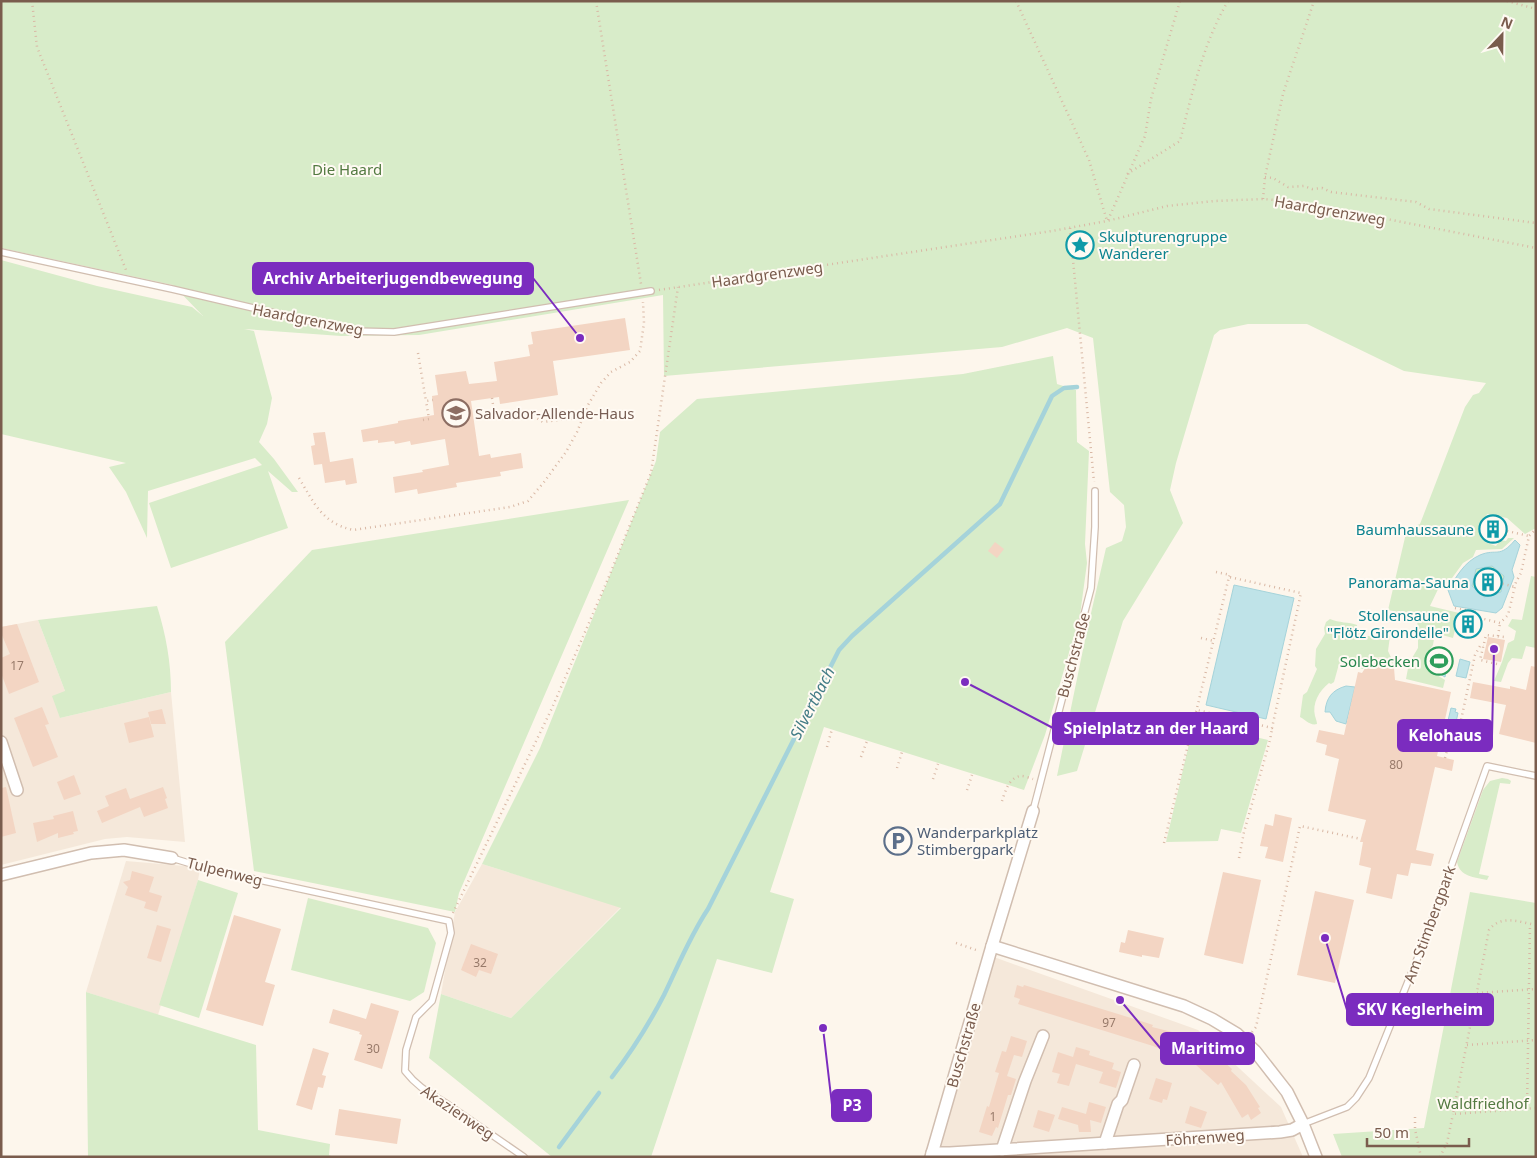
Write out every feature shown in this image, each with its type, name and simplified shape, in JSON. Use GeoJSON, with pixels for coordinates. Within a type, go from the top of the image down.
{"type":"FeatureCollection","features":[{"type":"Feature","properties":{"kind":"street"},"geometry":{"type":"LineString","coordinates":[[1,742],[17,790]]}},
{"type":"Feature","properties":{"kind":"street","name":"Buschstraße"},"geometry":{"type":"LineString","coordinates":[[931,1155],[1033,811]]}},
{"type":"Feature","properties":{"kind":"street","name":"Tulpenweg"},"geometry":{"type":"LineString","coordinates":[[1,875],[92,853],[124,850],[172,858]]}},
{"type":"Feature","properties":{"kind":"street"},"geometry":{"type":"LineString","coordinates":[[991,950],[1184,1006],[1212,1019],[1237,1034],[1255,1051],[1287,1092],[1303,1124],[1316,1157]]}},
{"type":"Feature","properties":{"kind":"street"},"geometry":{"type":"LineString","coordinates":[[1002,1150],[1025,1081],[1043,1036]]}},
{"type":"Feature","properties":{"kind":"street"},"geometry":{"type":"LineString","coordinates":[[1105,1143],[1134,1065]]}},
{"type":"Feature","properties":{"kind":"street","name":"Föhrenweg"},"geometry":{"type":"LineString","coordinates":[[931,1155],[1280,1132],[1292,1130],[1303,1124]]}},
{"type":"Feature","properties":{"kind":"lane","name":"Haardgrenzweg"},"geometry":{"type":"LineString","coordinates":[[1,252],[352,331],[394,332],[651,291]]}},
{"type":"Feature","properties":{"kind":"lane","name":"Buschstraße"},"geometry":{"type":"LineString","coordinates":[[1033,811],[1091,588],[1095,527],[1095,490]]}},
{"type":"Feature","properties":{"kind":"lane","name":"Am Stimbergpark"},"geometry":{"type":"LineString","coordinates":[[1303,1124],[1347,1107],[1356,1098],[1369,1078],[1426,937],[1487,766],[1536,776]]}},
{"type":"Feature","properties":{"kind":"lane","name":"Tulpenweg"},"geometry":{"type":"LineString","coordinates":[[172,858],[208,869],[449,921]]}},
{"type":"Feature","properties":{"kind":"lane","name":"Akazienweg"},"geometry":{"type":"LineString","coordinates":[[449,921],[451,933],[432,1001],[416,1016],[406,1050],[405,1071],[414,1083],[524,1157]]}},
{"type":"Feature","properties":{"kind":"path"},"geometry":{"type":"LineString","coordinates":[[32,1],[37,47],[130,280]]}},
{"type":"Feature","properties":{"kind":"path"},"geometry":{"type":"LineString","coordinates":[[299,478],[315,505],[331,523],[352,530],[510,507],[528,501],[566,452],[578,432],[588,405],[606,377],[611,372],[630,362],[640,351],[644,323],[642,293],[596,1]]}},
{"type":"Feature","properties":{"kind":"path"},"geometry":{"type":"LineString","coordinates":[[1016,1],[1089,160],[1107,221]]}},
{"type":"Feature","properties":{"kind":"path"},"geometry":{"type":"LineString","coordinates":[[1107,221],[1145,136],[1151,99],[1180,1]]}},
{"type":"Feature","properties":{"kind":"path"},"geometry":{"type":"LineString","coordinates":[[1128,174],[1180,141],[1198,70],[1219,16],[1228,1]]}},
{"type":"Feature","properties":{"kind":"path"},"geometry":{"type":"LineString","coordinates":[[1263,198],[1265,177],[1283,94],[1314,1]]}},
{"type":"Feature","properties":{"kind":"path"},"geometry":{"type":"LineString","coordinates":[[1507,1],[1536,9]]}},
{"type":"Feature","properties":{"kind":"path"},"geometry":{"type":"LineString","coordinates":[[1265,177],[1273,178],[1288,187],[1304,186],[1312,189],[1322,188],[1332,192],[1386,197],[1416,202],[1429,209],[1536,223]]}},
{"type":"Feature","properties":{"kind":"path","name":"Haardgrenzweg"},"geometry":{"type":"LineString","coordinates":[[651,291],[1070,228],[1167,206],[1263,198],[1299,202],[1536,248]]}},
{"type":"Feature","properties":{"kind":"path"},"geometry":{"type":"LineString","coordinates":[[1070,228],[1095,490]]}},
{"type":"Feature","properties":{"kind":"path"},"geometry":{"type":"LineString","coordinates":[[449,921],[552,708],[608,579],[651,473],[678,287]]}},
{"type":"Feature","properties":{"kind":"path"},"geometry":{"type":"LineString","coordinates":[[418,353],[428,419],[423,420]]}},
{"type":"Feature","properties":{"kind":"path"},"geometry":{"type":"LineString","coordinates":[[492,398],[494,418],[527,412],[543,422],[582,417]]}},
{"type":"Feature","properties":{"kind":"path"},"geometry":{"type":"LineString","coordinates":[[426,401],[433,400]]}},
{"type":"Feature","properties":{"kind":"path"},"geometry":{"type":"LineString","coordinates":[[1498,636],[1500,624],[1508,615],[1513,587],[1521,573],[1529,536],[1536,529]]}},
{"type":"Feature","properties":{"kind":"path"},"geometry":{"type":"LineString","coordinates":[[1492,538],[1500,536],[1504,538],[1507,530],[1529,536]]}},
{"type":"Feature","properties":{"kind":"path"},"geometry":{"type":"LineString","coordinates":[[1216,572],[1230,575],[1229,577],[1300,593],[1270,740],[1238,858]]}},
{"type":"Feature","properties":{"kind":"path"},"geometry":{"type":"LineString","coordinates":[[1164,843],[1229,577]]}},
{"type":"Feature","properties":{"kind":"path"},"geometry":{"type":"LineString","coordinates":[[1499,584],[1513,587]]}},
{"type":"Feature","properties":{"kind":"path"},"geometry":{"type":"LineString","coordinates":[[1455,608],[1476,612],[1476,617],[1500,624]]}},
{"type":"Feature","properties":{"kind":"path"},"geometry":{"type":"LineString","coordinates":[[1497,664],[1480,660],[1486,635],[1504,638]]}},
{"type":"Feature","properties":{"kind":"path"},"geometry":{"type":"LineString","coordinates":[[1201,638],[1214,641]]}},
{"type":"Feature","properties":{"kind":"path"},"geometry":{"type":"LineString","coordinates":[[1445,758],[1451,736],[1458,734],[1477,648],[1484,646]]}},
{"type":"Feature","properties":{"kind":"path"},"geometry":{"type":"LineString","coordinates":[[1196,710],[1272,728]]}},
{"type":"Feature","properties":{"kind":"path"},"geometry":{"type":"LineString","coordinates":[[827,747],[832,730]]}},
{"type":"Feature","properties":{"kind":"path"},"geometry":{"type":"LineString","coordinates":[[861,757],[866,741]]}},
{"type":"Feature","properties":{"kind":"path"},"geometry":{"type":"LineString","coordinates":[[897,768],[902,752]]}},
{"type":"Feature","properties":{"kind":"path"},"geometry":{"type":"LineString","coordinates":[[933,779],[938,764]]}},
{"type":"Feature","properties":{"kind":"path"},"geometry":{"type":"LineString","coordinates":[[967,790],[972,775]]}},
{"type":"Feature","properties":{"kind":"path"},"geometry":{"type":"LineString","coordinates":[[1002,801],[1007,786],[1018,777],[1042,781]]}},
{"type":"Feature","properties":{"kind":"path"},"geometry":{"type":"LineString","coordinates":[[1244,1041],[1256,1027],[1300,826],[1361,839]]}},
{"type":"Feature","properties":{"kind":"path"},"geometry":{"type":"LineString","coordinates":[[1440,1157],[1447,1143],[1489,930],[1494,924],[1505,920],[1536,925]]}},
{"type":"Feature","properties":{"kind":"path"},"geometry":{"type":"LineString","coordinates":[[1526,1109],[1530,924]]}},
{"type":"Feature","properties":{"kind":"path"},"geometry":{"type":"LineString","coordinates":[[956,943],[991,950]]}},
{"type":"Feature","properties":{"kind":"path"},"geometry":{"type":"LineString","coordinates":[[1477,993],[1536,989]]}},
{"type":"Feature","properties":{"kind":"path"},"geometry":{"type":"LineString","coordinates":[[1466,1045],[1536,1040]]}},
{"type":"Feature","properties":{"kind":"path"},"geometry":{"type":"LineString","coordinates":[[1453,1114],[1536,1108]]}},
{"type":"Feature","properties":{"kind":"path"},"geometry":{"type":"LineString","coordinates":[[1415,1117],[1415,1128],[1421,1157]]}},
{"type":"Feature","properties":{"kind":"shaded area"},"geometry":{"type":"Polygon","coordinates":[[[38,620],[65,691],[60,718],[171,692],[185,842],[127,837],[105,839],[1,865],[1,627],[38,620]]]}},
{"type":"Feature","properties":{"kind":"shaded area"},"geometry":{"type":"Polygon","coordinates":[[[126,861],[200,869],[158,1015],[86,992],[126,861]]]}},
{"type":"Feature","properties":{"kind":"shaded area"},"geometry":{"type":"Polygon","coordinates":[[[482,864],[621,907],[511,1018],[441,994],[455,912],[482,864]]]}},
{"type":"Feature","properties":{"kind":"shaded area"},"geometry":{"type":"Polygon","coordinates":[[[991,956],[1198,1030],[1281,1107],[1303,1157],[924,1157],[991,956]]]}},
{"type":"Feature","properties":{"kind":"green space","name":"Die Haard"},"geometry":{"type":"Polygon","coordinates":[[[1,1],[1536,1],[1536,528],[1525,534],[1507,518],[1487,514],[1482,531],[1485,542],[1496,546],[1500,540],[1506,541],[1508,538],[1514,538],[1502,549],[1476,550],[1473,557],[1463,563],[1447,585],[1441,583],[1430,606],[1459,613],[1453,638],[1435,633],[1433,645],[1426,655],[1426,661],[1432,672],[1445,680],[1443,688],[1406,679],[1409,663],[1418,648],[1418,626],[1415,615],[1388,610],[1407,529],[1420,524],[1465,407],[1473,395],[1479,393],[1486,383],[1404,371],[1307,324],[1248,324],[1220,330],[1214,335],[1176,463],[1170,490],[1183,523],[1123,621],[1077,771],[1057,776],[1106,548],[1122,541],[1126,527],[1124,505],[1110,492],[1093,338],[1067,328],[1002,347],[664,376],[663,295],[419,335],[341,336],[244,329],[254,331],[272,398],[267,424],[259,442],[298,492],[292,492],[268,471],[288,528],[171,568],[149,503],[262,465],[255,458],[148,491],[147,538],[126,492],[109,467],[126,463],[1,434],[1,260],[97,286],[192,307],[203,316],[173,285],[1,248],[1,1]]]}},
{"type":"Feature","properties":{"kind":"green space"},"geometry":{"type":"Polygon","coordinates":[[[1053,356],[1057,384],[1076,390],[1077,442],[1089,451],[1085,544],[1087,563],[1080,615],[1045,735],[1024,790],[824,727],[770,892],[794,899],[772,973],[717,959],[651,1157],[552,1157],[429,1058],[441,994],[511,1018],[621,908],[482,864],[540,748],[656,461],[660,432],[697,399],[963,374],[1053,356]]]}},
{"type":"Feature","properties":{"kind":"green space"},"geometry":{"type":"Polygon","coordinates":[[[629,500],[459,893],[455,912],[254,871],[225,642],[312,550],[629,500]]]}},
{"type":"Feature","properties":{"kind":"green space"},"geometry":{"type":"Polygon","coordinates":[[[1492,566],[1504,576],[1501,592],[1484,597],[1472,586],[1476,569],[1492,566]]]}},
{"type":"Feature","properties":{"kind":"green space"},"geometry":{"type":"Polygon","coordinates":[[[1531,576],[1536,577],[1536,648],[1526,646],[1522,659],[1512,658],[1508,663],[1501,682],[1494,681],[1508,643],[1514,640],[1516,631],[1508,626],[1512,619],[1522,620],[1531,576]]]}},
{"type":"Feature","properties":{"kind":"green space"},"geometry":{"type":"Polygon","coordinates":[[[157,606],[167,649],[171,692],[60,718],[52,696],[65,691],[38,620],[157,606]]]}},
{"type":"Feature","properties":{"kind":"green space"},"geometry":{"type":"Polygon","coordinates":[[[1330,619],[1357,625],[1358,633],[1364,636],[1390,636],[1388,651],[1395,666],[1386,659],[1378,657],[1374,658],[1363,669],[1339,664],[1334,682],[1325,686],[1317,698],[1314,711],[1317,724],[1312,724],[1300,717],[1303,695],[1307,692],[1317,669],[1315,666],[1316,649],[1325,634],[1326,622],[1330,619]]]}},
{"type":"Feature","properties":{"kind":"green space"},"geometry":{"type":"Polygon","coordinates":[[[1197,723],[1268,740],[1241,833],[1221,829],[1218,841],[1166,842],[1193,727],[1196,728],[1197,723]]]}},
{"type":"Feature","properties":{"kind":"green space"},"geometry":{"type":"Polygon","coordinates":[[[1502,778],[1511,781],[1510,784],[1500,783],[1479,874],[1489,876],[1487,880],[1473,877],[1461,871],[1457,862],[1483,790],[1490,781],[1502,778]]]}},
{"type":"Feature","properties":{"kind":"green space"},"geometry":{"type":"Polygon","coordinates":[[[198,880],[238,893],[199,1018],[159,1005],[198,880]]]}},
{"type":"Feature","properties":{"kind":"green space","name":"Waldfriedhof"},"geometry":{"type":"Polygon","coordinates":[[[1470,892],[1536,903],[1536,1157],[1342,1157],[1333,1134],[1424,1128],[1470,892]]]}},
{"type":"Feature","properties":{"kind":"green space"},"geometry":{"type":"Polygon","coordinates":[[[308,898],[428,928],[436,943],[424,992],[410,1001],[291,970],[308,898]]]}},
{"type":"Feature","properties":{"kind":"green space"},"geometry":{"type":"Polygon","coordinates":[[[86,992],[256,1045],[258,1130],[330,1144],[329,1155],[333,1157],[88,1157],[86,992]]]}},
{"type":"Feature","properties":{"kind":"water"},"geometry":{"type":"Polygon","coordinates":[[[1515,540],[1520,545],[1512,570],[1514,577],[1502,608],[1496,613],[1454,606],[1448,590],[1465,565],[1480,555],[1501,551],[1510,546],[1515,540]],[[1492,566],[1476,569],[1472,586],[1484,597],[1501,592],[1504,576],[1492,566]]]}},
{"type":"Feature","properties":{"kind":"water"},"geometry":{"type":"Polygon","coordinates":[[[1234,585],[1294,598],[1266,719],[1206,705],[1234,585]]]}},
{"type":"Feature","properties":{"kind":"water","name":"Solebecken"},"geometry":{"type":"Polygon","coordinates":[[[1436,648],[1450,651],[1445,677],[1438,673],[1430,663],[1431,651],[1436,648]]]}},
{"type":"Feature","properties":{"kind":"water"},"geometry":{"type":"Polygon","coordinates":[[[1460,659],[1470,662],[1466,678],[1456,676],[1460,659]]]}},
{"type":"Feature","properties":{"kind":"water"},"geometry":{"type":"Polygon","coordinates":[[[1346,686],[1355,687],[1346,724],[1336,721],[1330,712],[1325,712],[1333,692],[1346,686]]]}},
{"type":"Feature","properties":{"kind":"water"},"geometry":{"type":"Polygon","coordinates":[[[1451,708],[1456,709],[1455,712],[1458,713],[1454,731],[1446,729],[1451,708]]]}},
{"type":"Feature","properties":{"kind":"building"},"geometry":{"type":"Polygon","coordinates":[[[625,318],[630,350],[553,361],[558,395],[500,404],[499,397],[471,401],[479,456],[490,454],[491,458],[521,453],[523,468],[500,472],[501,476],[456,483],[457,487],[418,494],[417,489],[395,493],[393,477],[449,465],[445,439],[411,445],[410,441],[395,444],[394,441],[378,443],[378,440],[363,442],[361,430],[434,415],[432,396],[438,395],[435,375],[466,371],[469,384],[497,381],[494,362],[530,356],[528,345],[533,344],[531,332],[625,318]]]}},
{"type":"Feature","properties":{"kind":"building"},"geometry":{"type":"Polygon","coordinates":[[[325,432],[330,462],[353,458],[357,483],[346,485],[345,480],[325,483],[322,464],[314,465],[311,446],[315,445],[313,433],[325,432]]]}},
{"type":"Feature","properties":{"kind":"building","name":"Baumhaussaune"},"geometry":{"type":"Polygon","coordinates":[[[1493,520],[1500,523],[1498,536],[1486,534],[1488,521],[1493,520]]]}},
{"type":"Feature","properties":{"kind":"building"},"geometry":{"type":"Polygon","coordinates":[[[995,542],[1004,549],[997,558],[988,551],[995,542]]]}},
{"type":"Feature","properties":{"kind":"building","name":"Panorama-Sauna"},"geometry":{"type":"Polygon","coordinates":[[[1490,569],[1499,577],[1496,588],[1486,592],[1477,584],[1479,573],[1490,569]]]}},
{"type":"Feature","properties":{"kind":"building"},"geometry":{"type":"Polygon","coordinates":[[[17,624],[39,682],[9,694],[1,673],[1,658],[10,654],[1,633],[1,627],[17,624]]]}},
{"type":"Feature","properties":{"kind":"building"},"geometry":{"type":"Polygon","coordinates":[[[1488,637],[1505,640],[1501,662],[1483,659],[1488,637]]]}},
{"type":"Feature","properties":{"kind":"building"},"geometry":{"type":"Polygon","coordinates":[[[1380,658],[1390,663],[1394,668],[1395,680],[1451,692],[1437,756],[1454,760],[1452,771],[1435,767],[1416,850],[1434,854],[1431,866],[1411,863],[1408,876],[1397,874],[1392,899],[1366,893],[1371,868],[1359,865],[1363,842],[1360,842],[1366,820],[1328,811],[1339,759],[1325,755],[1327,745],[1316,742],[1319,730],[1344,735],[1358,672],[1362,673],[1369,662],[1380,658]]]}},
{"type":"Feature","properties":{"kind":"building"},"geometry":{"type":"Polygon","coordinates":[[[1531,666],[1536,667],[1536,743],[1499,734],[1506,705],[1470,698],[1473,682],[1510,689],[1510,686],[1526,690],[1531,666]]]}},
{"type":"Feature","properties":{"kind":"building"},"geometry":{"type":"Polygon","coordinates":[[[42,707],[49,724],[45,725],[58,757],[33,767],[14,718],[42,707]]]}},
{"type":"Feature","properties":{"kind":"building"},"geometry":{"type":"Polygon","coordinates":[[[162,709],[166,724],[151,724],[148,712],[162,709]]]}},
{"type":"Feature","properties":{"kind":"building"},"geometry":{"type":"Polygon","coordinates":[[[149,717],[154,737],[129,743],[124,723],[149,717]]]}},
{"type":"Feature","properties":{"kind":"building"},"geometry":{"type":"Polygon","coordinates":[[[74,775],[81,794],[64,800],[57,782],[74,775]]]}},
{"type":"Feature","properties":{"kind":"building"},"geometry":{"type":"Polygon","coordinates":[[[6,787],[16,833],[1,837],[1,788],[6,787]]]}},
{"type":"Feature","properties":{"kind":"building"},"geometry":{"type":"Polygon","coordinates":[[[163,787],[168,808],[144,817],[140,807],[102,823],[97,811],[109,806],[105,796],[126,788],[130,799],[163,787]]]}},
{"type":"Feature","properties":{"kind":"building"},"geometry":{"type":"Polygon","coordinates":[[[73,811],[78,831],[73,832],[74,834],[58,838],[58,833],[37,842],[33,823],[54,819],[53,816],[73,811]]]}},
{"type":"Feature","properties":{"kind":"building"},"geometry":{"type":"Polygon","coordinates":[[[1275,814],[1292,818],[1283,862],[1265,858],[1268,847],[1260,846],[1265,824],[1273,826],[1275,814]]]}},
{"type":"Feature","properties":{"kind":"building"},"geometry":{"type":"Polygon","coordinates":[[[132,871],[154,877],[149,892],[162,896],[157,912],[144,908],[146,902],[125,895],[128,887],[123,882],[130,880],[132,871]]]}},
{"type":"Feature","properties":{"kind":"building"},"geometry":{"type":"Polygon","coordinates":[[[1223,872],[1261,880],[1243,964],[1204,955],[1223,872]]]}},
{"type":"Feature","properties":{"kind":"building"},"geometry":{"type":"Polygon","coordinates":[[[1315,891],[1354,900],[1335,983],[1297,975],[1315,891]]]}},
{"type":"Feature","properties":{"kind":"building"},"geometry":{"type":"Polygon","coordinates":[[[234,915],[281,929],[265,982],[275,985],[263,1026],[206,1010],[234,915]]]}},
{"type":"Feature","properties":{"kind":"building"},"geometry":{"type":"Polygon","coordinates":[[[157,925],[171,929],[161,962],[147,958],[157,925]]]}},
{"type":"Feature","properties":{"kind":"building"},"geometry":{"type":"Polygon","coordinates":[[[1128,930],[1164,938],[1159,958],[1142,955],[1142,957],[1119,952],[1121,942],[1125,943],[1128,930]]]}},
{"type":"Feature","properties":{"kind":"building"},"geometry":{"type":"Polygon","coordinates":[[[471,944],[498,954],[491,974],[479,970],[476,977],[461,970],[471,944]]]}},
{"type":"Feature","properties":{"kind":"building"},"geometry":{"type":"Polygon","coordinates":[[[1017,985],[1023,987],[1024,985],[1144,1022],[1153,1025],[1152,1027],[1172,1032],[1194,1041],[1193,1043],[1213,1052],[1232,1069],[1231,1071],[1246,1085],[1260,1107],[1258,1108],[1261,1113],[1251,1120],[1248,1114],[1242,1118],[1221,1082],[1218,1085],[1196,1065],[1175,1055],[1153,1046],[1018,1004],[1020,999],[1014,997],[1017,985]]]}},
{"type":"Feature","properties":{"kind":"building"},"geometry":{"type":"Polygon","coordinates":[[[371,1003],[399,1011],[382,1069],[354,1060],[362,1035],[359,1034],[360,1032],[329,1023],[333,1009],[366,1019],[371,1003]]]}},
{"type":"Feature","properties":{"kind":"building"},"geometry":{"type":"Polygon","coordinates":[[[1011,1036],[1027,1041],[1022,1057],[1014,1055],[1007,1076],[1016,1079],[1011,1095],[1008,1095],[998,1128],[996,1127],[992,1136],[979,1132],[999,1073],[995,1072],[1002,1051],[1006,1052],[1011,1036]]]}},
{"type":"Feature","properties":{"kind":"building"},"geometry":{"type":"Polygon","coordinates":[[[1076,1047],[1090,1051],[1089,1055],[1114,1063],[1112,1069],[1121,1072],[1116,1088],[1099,1083],[1103,1072],[1076,1064],[1069,1086],[1057,1083],[1060,1074],[1052,1072],[1058,1052],[1073,1057],[1076,1047]]]}},
{"type":"Feature","properties":{"kind":"building"},"geometry":{"type":"Polygon","coordinates":[[[313,1048],[329,1053],[322,1075],[326,1076],[323,1088],[318,1087],[312,1110],[296,1105],[313,1048]]]}},
{"type":"Feature","properties":{"kind":"building"},"geometry":{"type":"Polygon","coordinates":[[[1156,1078],[1172,1083],[1167,1100],[1163,1099],[1162,1103],[1149,1099],[1156,1078]]]}},
{"type":"Feature","properties":{"kind":"building"},"geometry":{"type":"Polygon","coordinates":[[[1089,1102],[1106,1107],[1101,1123],[1090,1120],[1091,1132],[1079,1132],[1078,1125],[1058,1119],[1062,1107],[1086,1114],[1089,1102]]]}},
{"type":"Feature","properties":{"kind":"building"},"geometry":{"type":"Polygon","coordinates":[[[1190,1106],[1207,1112],[1201,1128],[1185,1123],[1190,1106]]]}},
{"type":"Feature","properties":{"kind":"building"},"geometry":{"type":"Polygon","coordinates":[[[339,1109],[401,1119],[397,1144],[335,1135],[339,1109]]]}},
{"type":"Feature","properties":{"kind":"building"},"geometry":{"type":"Polygon","coordinates":[[[1038,1110],[1055,1115],[1049,1132],[1033,1127],[1038,1110]]]}},
{"type":"Feature","properties":{"kind":"waterway","name":"Silvertbach"},"geometry":{"type":"LineString","coordinates":[[612,1077],[646,1027],[664,995],[690,940],[708,909],[839,650],[852,636],[1000,504],[1052,396],[1064,388],[1077,387]]}},
{"type":"Feature","properties":{"kind":"waterway","name":"Silvertbach"},"geometry":{"type":"LineString","coordinates":[[559,1147],[599,1093]]}},
{"type":"Feature","properties":{"kind":"place","name":"Skulpturengruppe Wanderer"},"geometry":{"type":"Point","coordinates":[1080,245]}},
{"type":"Feature","properties":{"kind":"place","name":"Archiv Arbeiterjugendbewegung"},"geometry":{"type":"Point","coordinates":[580,338]}},
{"type":"Feature","properties":{"kind":"place","name":"Salvador-Allende-Haus"},"geometry":{"type":"Point","coordinates":[456,413]}},
{"type":"Feature","properties":{"kind":"place","name":"Baumhaussaune"},"geometry":{"type":"Point","coordinates":[1493,529]}},
{"type":"Feature","properties":{"kind":"place","name":"Panorama-Sauna"},"geometry":{"type":"Point","coordinates":[1488,582]}},
{"type":"Feature","properties":{"kind":"place","name":"Stollensaune \"Flötz Girondelle\""},"geometry":{"type":"Point","coordinates":[1468,624]}},
{"type":"Feature","properties":{"kind":"place","name":"Kelohaus"},"geometry":{"type":"Point","coordinates":[1494,649]}},
{"type":"Feature","properties":{"kind":"place","name":"Solebecken"},"geometry":{"type":"Point","coordinates":[1439,661]}},
{"type":"Feature","properties":{"kind":"place","name":"Spielplatz an der Haard"},"geometry":{"type":"Point","coordinates":[965,682]}},
{"type":"Feature","properties":{"kind":"place","name":"Wanderparkplatz Stimbergpark"},"geometry":{"type":"Point","coordinates":[898,841]}},
{"type":"Feature","properties":{"kind":"place","name":"SKV Keglerheim"},"geometry":{"type":"Point","coordinates":[1325,938]}},
{"type":"Feature","properties":{"kind":"place","name":"Maritimo"},"geometry":{"type":"Point","coordinates":[1120,1000]}},
{"type":"Feature","properties":{"kind":"place","name":"P3"},"geometry":{"type":"Point","coordinates":[823,1028]}}]}
